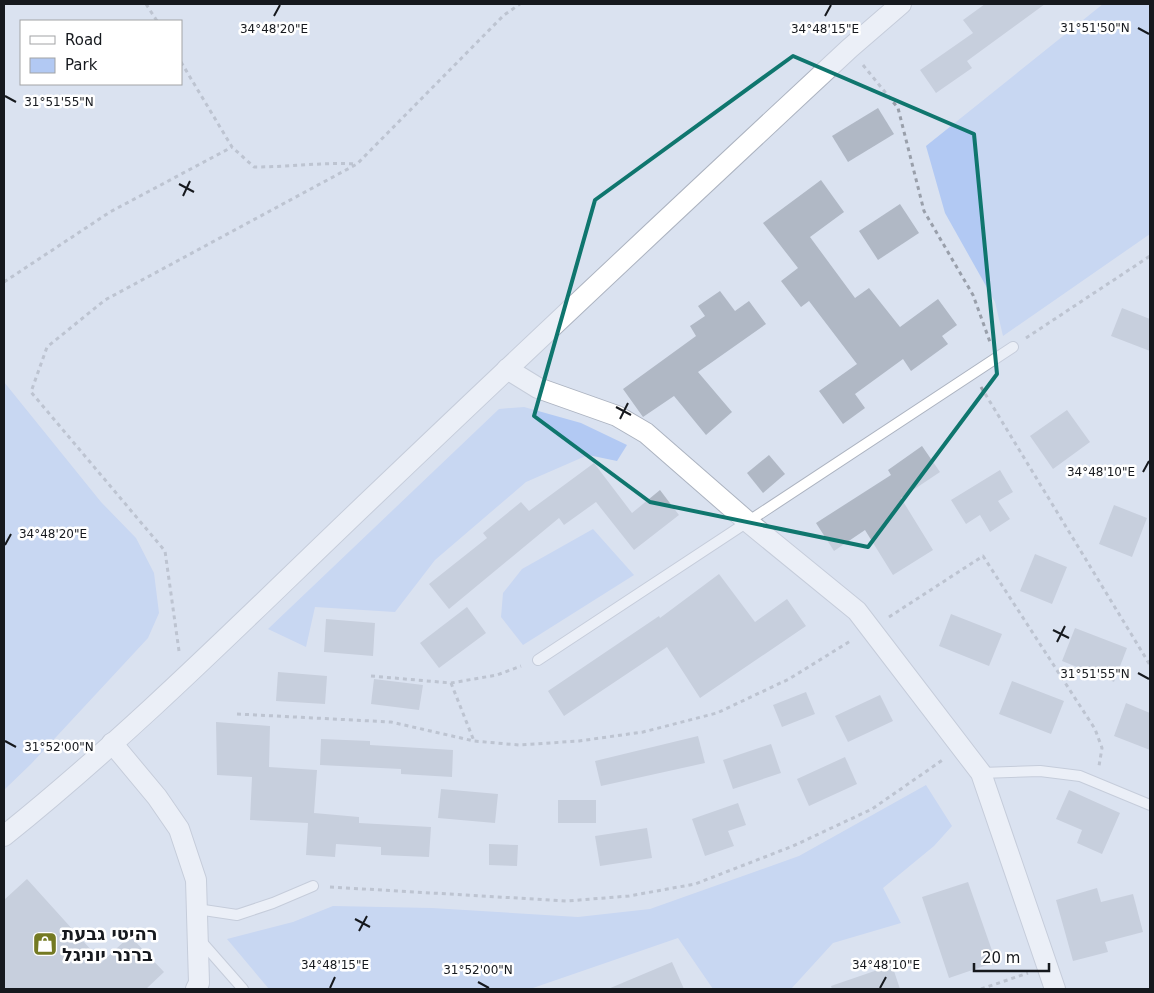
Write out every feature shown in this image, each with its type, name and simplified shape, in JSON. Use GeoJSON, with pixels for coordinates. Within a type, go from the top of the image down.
{"type":"FeatureCollection","features":[{"type":"Feature","properties":{"kind":"street"},"geometry":{"type":"LineString","coordinates":[[4,836],[41,806],[183,679],[507,369],[850,48],[901,4]]}},
{"type":"Feature","properties":{"kind":"street"},"geometry":{"type":"LineString","coordinates":[[507,369],[538,388],[617,416],[646,433],[748,522],[857,611],[981,773],[1055,989]]}},
{"type":"Feature","properties":{"kind":"street"},"geometry":{"type":"LineString","coordinates":[[112,743],[157,796],[179,829],[196,880],[199,983],[196,989]]}},
{"type":"Feature","properties":{"kind":"lane"},"geometry":{"type":"LineString","coordinates":[[538,660],[1014,347]]}},
{"type":"Feature","properties":{"kind":"lane"},"geometry":{"type":"LineString","coordinates":[[981,773],[1040,771],[1080,776],[1150,805]]}},
{"type":"Feature","properties":{"kind":"lane"},"geometry":{"type":"LineString","coordinates":[[197,909],[237,914],[273,903],[314,886]]}},
{"type":"Feature","properties":{"kind":"lane"},"geometry":{"type":"LineString","coordinates":[[197,938],[243,989]]}},
{"type":"Feature","properties":{"kind":"path"},"geometry":{"type":"LineString","coordinates":[[146,4],[156,20]]}},
{"type":"Feature","properties":{"kind":"path"},"geometry":{"type":"LineString","coordinates":[[183,679],[165,551],[31,392],[47,347],[105,300],[357,164],[504,15],[520,4]]}},
{"type":"Feature","properties":{"kind":"path"},"geometry":{"type":"LineString","coordinates":[[850,48],[898,108],[924,211],[973,295],[996,359]]}},
{"type":"Feature","properties":{"kind":"path"},"geometry":{"type":"LineString","coordinates":[[182,64],[232,147],[254,167],[279,167],[325,162],[357,164]]}},
{"type":"Feature","properties":{"kind":"path"},"geometry":{"type":"LineString","coordinates":[[4,282],[110,212],[232,147]]}},
{"type":"Feature","properties":{"kind":"path"},"geometry":{"type":"LineString","coordinates":[[1014,347],[1150,256]]}},
{"type":"Feature","properties":{"kind":"path"},"geometry":{"type":"LineString","coordinates":[[973,374],[1150,665]]}},
{"type":"Feature","properties":{"kind":"path"},"geometry":{"type":"LineString","coordinates":[[237,714],[391,722],[474,741],[519,745],[579,741],[643,732],[717,713],[789,679],[983,556],[1095,729],[1102,748],[1095,782]]}},
{"type":"Feature","properties":{"kind":"path"},"geometry":{"type":"LineString","coordinates":[[372,676],[451,683],[498,675],[538,660]]}},
{"type":"Feature","properties":{"kind":"path"},"geometry":{"type":"LineString","coordinates":[[451,683],[474,741]]}},
{"type":"Feature","properties":{"kind":"path"},"geometry":{"type":"LineString","coordinates":[[314,886],[567,901],[629,896],[695,884],[793,846],[872,808],[961,748]]}},
{"type":"Feature","properties":{"kind":"path"},"geometry":{"type":"LineString","coordinates":[[981,989],[1047,967]]}},
{"type":"Feature","properties":{"kind":"highlighted area"},"geometry":{"type":"Polygon","coordinates":[[[793,56],[974,134],[997,374],[868,547],[650,502],[534,416],[595,200],[793,56]]]}},
{"type":"Feature","properties":{"kind":"green space"},"geometry":{"type":"Polygon","coordinates":[[[1103,4],[1150,4],[1150,234],[1003,336],[995,302],[945,213],[926,146],[1103,4]]]}},
{"type":"Feature","properties":{"kind":"green space"},"geometry":{"type":"Polygon","coordinates":[[[4,382],[101,502],[136,538],[154,573],[159,613],[148,638],[31,764],[4,790],[4,382]]]}},
{"type":"Feature","properties":{"kind":"green space"},"geometry":{"type":"Polygon","coordinates":[[[524,407],[581,423],[627,445],[617,461],[588,455],[526,482],[435,560],[395,612],[315,607],[306,647],[268,629],[499,409],[524,407]]]}},
{"type":"Feature","properties":{"kind":"green space"},"geometry":{"type":"Polygon","coordinates":[[[593,529],[634,575],[523,645],[501,617],[503,593],[522,569],[593,529]]]}},
{"type":"Feature","properties":{"kind":"green space"},"geometry":{"type":"Polygon","coordinates":[[[926,785],[952,826],[934,846],[883,888],[901,923],[833,943],[791,989],[713,989],[678,938],[530,989],[269,989],[227,939],[293,922],[333,906],[432,908],[578,917],[650,909],[799,856],[926,785]]]}},
{"type":"Feature","properties":{"kind":"building"},"geometry":{"type":"Polygon","coordinates":[[[985,4],[1045,4],[967,61],[972,68],[936,93],[920,70],[973,33],[963,20],[985,4]]]}},
{"type":"Feature","properties":{"kind":"building"},"geometry":{"type":"Polygon","coordinates":[[[878,108],[894,134],[848,162],[832,136],[878,108]]]}},
{"type":"Feature","properties":{"kind":"building"},"geometry":{"type":"Polygon","coordinates":[[[821,180],[844,212],[810,237],[855,298],[869,288],[900,327],[938,299],[957,325],[942,336],[948,344],[911,371],[903,359],[855,394],[865,408],[843,424],[819,391],[857,364],[809,301],[801,307],[781,281],[798,268],[763,223],[821,180]]]}},
{"type":"Feature","properties":{"kind":"building"},"geometry":{"type":"Polygon","coordinates":[[[900,204],[919,233],[878,260],[859,231],[900,204]]]}},
{"type":"Feature","properties":{"kind":"building"},"geometry":{"type":"Polygon","coordinates":[[[720,291],[735,311],[749,301],[766,324],[698,372],[732,412],[706,435],[674,396],[643,417],[623,389],[696,336],[690,326],[705,316],[698,306],[720,291]]]}},
{"type":"Feature","properties":{"kind":"building"},"geometry":{"type":"Polygon","coordinates":[[[1122,308],[1150,319],[1150,351],[1111,336],[1122,308]]]}},
{"type":"Feature","properties":{"kind":"building"},"geometry":{"type":"Polygon","coordinates":[[[1067,410],[1090,442],[1053,469],[1030,436],[1067,410]]]}},
{"type":"Feature","properties":{"kind":"building"},"geometry":{"type":"Polygon","coordinates":[[[922,446],[940,472],[901,498],[933,550],[893,575],[865,530],[834,551],[816,523],[891,475],[888,470],[922,446]]]}},
{"type":"Feature","properties":{"kind":"building"},"geometry":{"type":"Polygon","coordinates":[[[769,455],[785,474],[763,493],[747,473],[769,455]]]}},
{"type":"Feature","properties":{"kind":"building"},"geometry":{"type":"Polygon","coordinates":[[[594,463],[632,513],[660,490],[679,515],[634,550],[596,502],[564,525],[559,518],[449,609],[429,584],[487,538],[483,533],[521,502],[529,511],[594,463]]]}},
{"type":"Feature","properties":{"kind":"building"},"geometry":{"type":"Polygon","coordinates":[[[1000,470],[1013,492],[998,501],[1010,519],[990,532],[980,515],[966,524],[951,500],[1000,470]]]}},
{"type":"Feature","properties":{"kind":"building"},"geometry":{"type":"Polygon","coordinates":[[[1114,505],[1147,518],[1132,557],[1099,544],[1114,505]]]}},
{"type":"Feature","properties":{"kind":"building"},"geometry":{"type":"Polygon","coordinates":[[[1035,554],[1067,567],[1052,604],[1020,591],[1035,554]]]}},
{"type":"Feature","properties":{"kind":"building"},"geometry":{"type":"Polygon","coordinates":[[[719,574],[755,622],[787,599],[806,626],[700,698],[667,647],[564,716],[548,691],[659,616],[660,618],[719,574]]]}},
{"type":"Feature","properties":{"kind":"building"},"geometry":{"type":"Polygon","coordinates":[[[467,607],[486,633],[439,668],[420,643],[467,607]]]}},
{"type":"Feature","properties":{"kind":"building"},"geometry":{"type":"Polygon","coordinates":[[[951,614],[1002,634],[989,666],[939,646],[951,614]]]}},
{"type":"Feature","properties":{"kind":"building"},"geometry":{"type":"Polygon","coordinates":[[[326,619],[375,623],[373,656],[324,652],[326,619]]]}},
{"type":"Feature","properties":{"kind":"building"},"geometry":{"type":"Polygon","coordinates":[[[1075,628],[1127,648],[1114,682],[1062,661],[1075,628]]]}},
{"type":"Feature","properties":{"kind":"building"},"geometry":{"type":"Polygon","coordinates":[[[278,672],[327,676],[325,704],[276,701],[278,672]]]}},
{"type":"Feature","properties":{"kind":"building"},"geometry":{"type":"Polygon","coordinates":[[[374,679],[423,685],[419,710],[371,704],[374,679]]]}},
{"type":"Feature","properties":{"kind":"building"},"geometry":{"type":"Polygon","coordinates":[[[1012,681],[1064,701],[1051,734],[999,714],[1012,681]]]}},
{"type":"Feature","properties":{"kind":"building"},"geometry":{"type":"Polygon","coordinates":[[[806,692],[815,714],[782,727],[773,705],[806,692]]]}},
{"type":"Feature","properties":{"kind":"building"},"geometry":{"type":"Polygon","coordinates":[[[880,695],[893,721],[848,742],[835,716],[880,695]]]}},
{"type":"Feature","properties":{"kind":"building"},"geometry":{"type":"Polygon","coordinates":[[[1126,703],[1150,713],[1150,750],[1114,736],[1126,703]]]}},
{"type":"Feature","properties":{"kind":"building"},"geometry":{"type":"Polygon","coordinates":[[[216,722],[270,726],[269,767],[317,770],[314,813],[359,817],[359,823],[431,827],[429,857],[381,855],[381,847],[336,844],[335,857],[306,855],[308,823],[250,820],[252,777],[217,775],[216,722]]]}},
{"type":"Feature","properties":{"kind":"building"},"geometry":{"type":"Polygon","coordinates":[[[698,736],[705,763],[601,786],[595,761],[698,736]]]}},
{"type":"Feature","properties":{"kind":"building"},"geometry":{"type":"Polygon","coordinates":[[[321,739],[370,741],[370,745],[453,750],[452,777],[401,774],[401,769],[320,765],[321,739]]]}},
{"type":"Feature","properties":{"kind":"building"},"geometry":{"type":"Polygon","coordinates":[[[771,744],[781,773],[733,789],[723,760],[771,744]]]}},
{"type":"Feature","properties":{"kind":"building"},"geometry":{"type":"Polygon","coordinates":[[[845,757],[857,784],[809,806],[797,779],[845,757]]]}},
{"type":"Feature","properties":{"kind":"building"},"geometry":{"type":"Polygon","coordinates":[[[441,789],[498,794],[495,823],[438,818],[441,789]]]}},
{"type":"Feature","properties":{"kind":"building"},"geometry":{"type":"Polygon","coordinates":[[[1069,790],[1120,813],[1102,854],[1077,843],[1082,830],[1056,819],[1069,790]]]}},
{"type":"Feature","properties":{"kind":"building"},"geometry":{"type":"Polygon","coordinates":[[[558,800],[596,800],[596,823],[558,823],[558,800]]]}},
{"type":"Feature","properties":{"kind":"building"},"geometry":{"type":"Polygon","coordinates":[[[738,803],[746,825],[728,831],[734,846],[705,856],[692,819],[738,803]]]}},
{"type":"Feature","properties":{"kind":"building"},"geometry":{"type":"Polygon","coordinates":[[[647,828],[652,858],[600,866],[595,836],[647,828]]]}},
{"type":"Feature","properties":{"kind":"building"},"geometry":{"type":"Polygon","coordinates":[[[489,844],[518,845],[517,866],[489,865],[489,844]]]}},
{"type":"Feature","properties":{"kind":"building","name":"רהיטי גבעת ברנר יוניגל"},"geometry":{"type":"Polygon","coordinates":[[[27,879],[102,962],[130,936],[164,972],[146,989],[4,989],[4,900],[27,879]]]}},
{"type":"Feature","properties":{"kind":"building"},"geometry":{"type":"Polygon","coordinates":[[[968,882],[996,962],[949,978],[922,897],[968,882]]]}},
{"type":"Feature","properties":{"kind":"building"},"geometry":{"type":"Polygon","coordinates":[[[1097,888],[1101,902],[1133,894],[1143,932],[1105,942],[1108,952],[1073,961],[1056,900],[1097,888]]]}},
{"type":"Feature","properties":{"kind":"building"},"geometry":{"type":"Polygon","coordinates":[[[672,962],[684,989],[608,989],[672,962]]]}},
{"type":"Feature","properties":{"kind":"building"},"geometry":{"type":"Polygon","coordinates":[[[892,965],[900,989],[832,989],[831,986],[892,965]]]}},
{"type":"Feature","properties":{"kind":"place","name":"רהיטי גבעת ברנר יוניגל"},"geometry":{"type":"Point","coordinates":[45,944]}}]}
